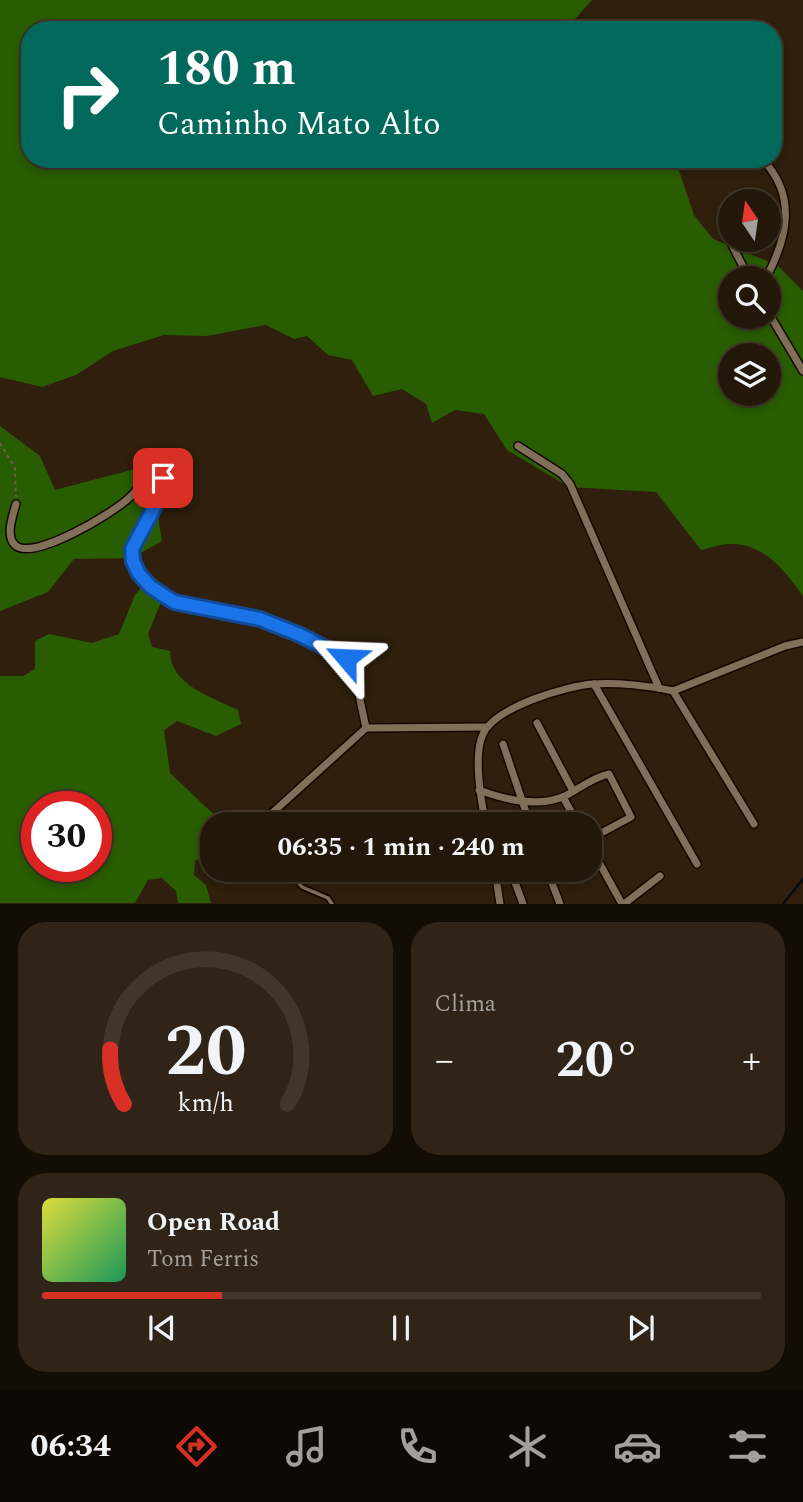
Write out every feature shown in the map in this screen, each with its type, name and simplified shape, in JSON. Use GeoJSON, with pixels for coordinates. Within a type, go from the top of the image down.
{"type":"FeatureCollection","features":[{"type":"Feature","properties":{"kind":"street"},"geometry":{"type":"LineString","coordinates":[[770,168],[784,192],[786,214],[783,236],[771,266]]}},
{"type":"Feature","properties":{"kind":"street"},"geometry":{"type":"LineString","coordinates":[[778,329],[803,371]]}},
{"type":"Feature","properties":{"kind":"street"},"geometry":{"type":"LineString","coordinates":[[518,446],[562,474],[570,484],[659,688]]}},
{"type":"Feature","properties":{"kind":"street"},"geometry":{"type":"LineString","coordinates":[[16,504],[11,537],[15,545],[24,550],[40,548],[121,505],[133,494],[151,466],[159,464],[163,478],[154,508],[132,549],[133,561],[139,574],[151,587],[174,602],[260,619],[346,658],[353,667],[366,729]]}},
{"type":"Feature","properties":{"kind":"street"},"geometry":{"type":"LineString","coordinates":[[484,812],[479,790],[481,743],[487,727],[502,714],[536,699],[594,684],[673,691],[785,646],[803,642]]}},
{"type":"Feature","properties":{"kind":"street"},"geometry":{"type":"LineString","coordinates":[[594,684],[697,864]]}},
{"type":"Feature","properties":{"kind":"street"},"geometry":{"type":"LineString","coordinates":[[673,691],[754,824]]}},
{"type":"Feature","properties":{"kind":"street"},"geometry":{"type":"LineString","coordinates":[[537,723],[573,791]]}},
{"type":"Feature","properties":{"kind":"street"},"geometry":{"type":"LineString","coordinates":[[273,812],[366,729],[487,727]]}},
{"type":"Feature","properties":{"kind":"street"},"geometry":{"type":"LineString","coordinates":[[503,744],[525,812]]}},
{"type":"Feature","properties":{"kind":"street"},"geometry":{"type":"LineString","coordinates":[[479,790],[495,796],[538,803],[563,797],[609,774],[630,813],[628,820],[602,833]]}},
{"type":"Feature","properties":{"kind":"street"},"geometry":{"type":"LineString","coordinates":[[563,797],[571,812]]}},
{"type":"Feature","properties":{"kind":"street"},"geometry":{"type":"LineString","coordinates":[[602,867],[623,904],[660,876]]}},
{"type":"Feature","properties":{"kind":"street"},"geometry":{"type":"LineString","coordinates":[[498,882],[498,903]]}},
{"type":"Feature","properties":{"kind":"street"},"geometry":{"type":"LineString","coordinates":[[515,882],[523,904]]}},
{"type":"Feature","properties":{"kind":"street"},"geometry":{"type":"LineString","coordinates":[[552,882],[560,904]]}},
{"type":"Feature","properties":{"kind":"lane"},"geometry":{"type":"LineString","coordinates":[[298,882],[302,887],[328,898],[332,904]]}},
{"type":"Feature","properties":{"kind":"path"},"geometry":{"type":"LineString","coordinates":[[0,443],[15,468],[16,504]]}},
{"type":"Feature","properties":{"kind":"green space"},"geometry":{"type":"Polygon","coordinates":[[[0,0],[592,0],[573,21],[21,21],[21,168],[678,168],[694,215],[713,239],[718,241],[718,252],[745,252],[778,266],[718,266],[718,329],[781,329],[781,269],[803,291],[803,596],[781,568],[763,553],[752,548],[729,544],[701,550],[656,492],[569,487],[507,450],[484,414],[455,410],[432,423],[426,404],[402,389],[373,396],[352,360],[328,355],[307,336],[294,339],[266,325],[207,336],[164,335],[113,351],[76,375],[42,387],[0,377],[0,0]]]}},
{"type":"Feature","properties":{"kind":"green space"},"geometry":{"type":"Polygon","coordinates":[[[0,426],[40,456],[55,490],[150,465],[162,481],[157,510],[162,541],[132,558],[74,559],[48,592],[0,611],[0,426]]]}},
{"type":"Feature","properties":{"kind":"green space"},"geometry":{"type":"Polygon","coordinates":[[[158,582],[164,595],[148,634],[152,647],[170,651],[177,673],[194,688],[238,710],[241,724],[216,736],[177,721],[164,730],[170,773],[211,812],[200,812],[200,859],[195,860],[194,875],[206,885],[211,903],[178,903],[176,891],[162,878],[148,880],[135,903],[0,903],[0,676],[23,676],[35,669],[35,641],[49,634],[92,643],[119,634],[135,595],[144,584],[158,582]]]}},
{"type":"Feature","properties":{"kind":"waterway"},"geometry":{"type":"LineString","coordinates":[[783,904],[803,879]]}},
{"type":"Feature","properties":{"kind":"route"},"geometry":{"type":"LineString","coordinates":[[163,478],[154,508],[132,549],[133,561],[139,574],[151,587],[174,602],[260,619],[346,658]]}}]}
